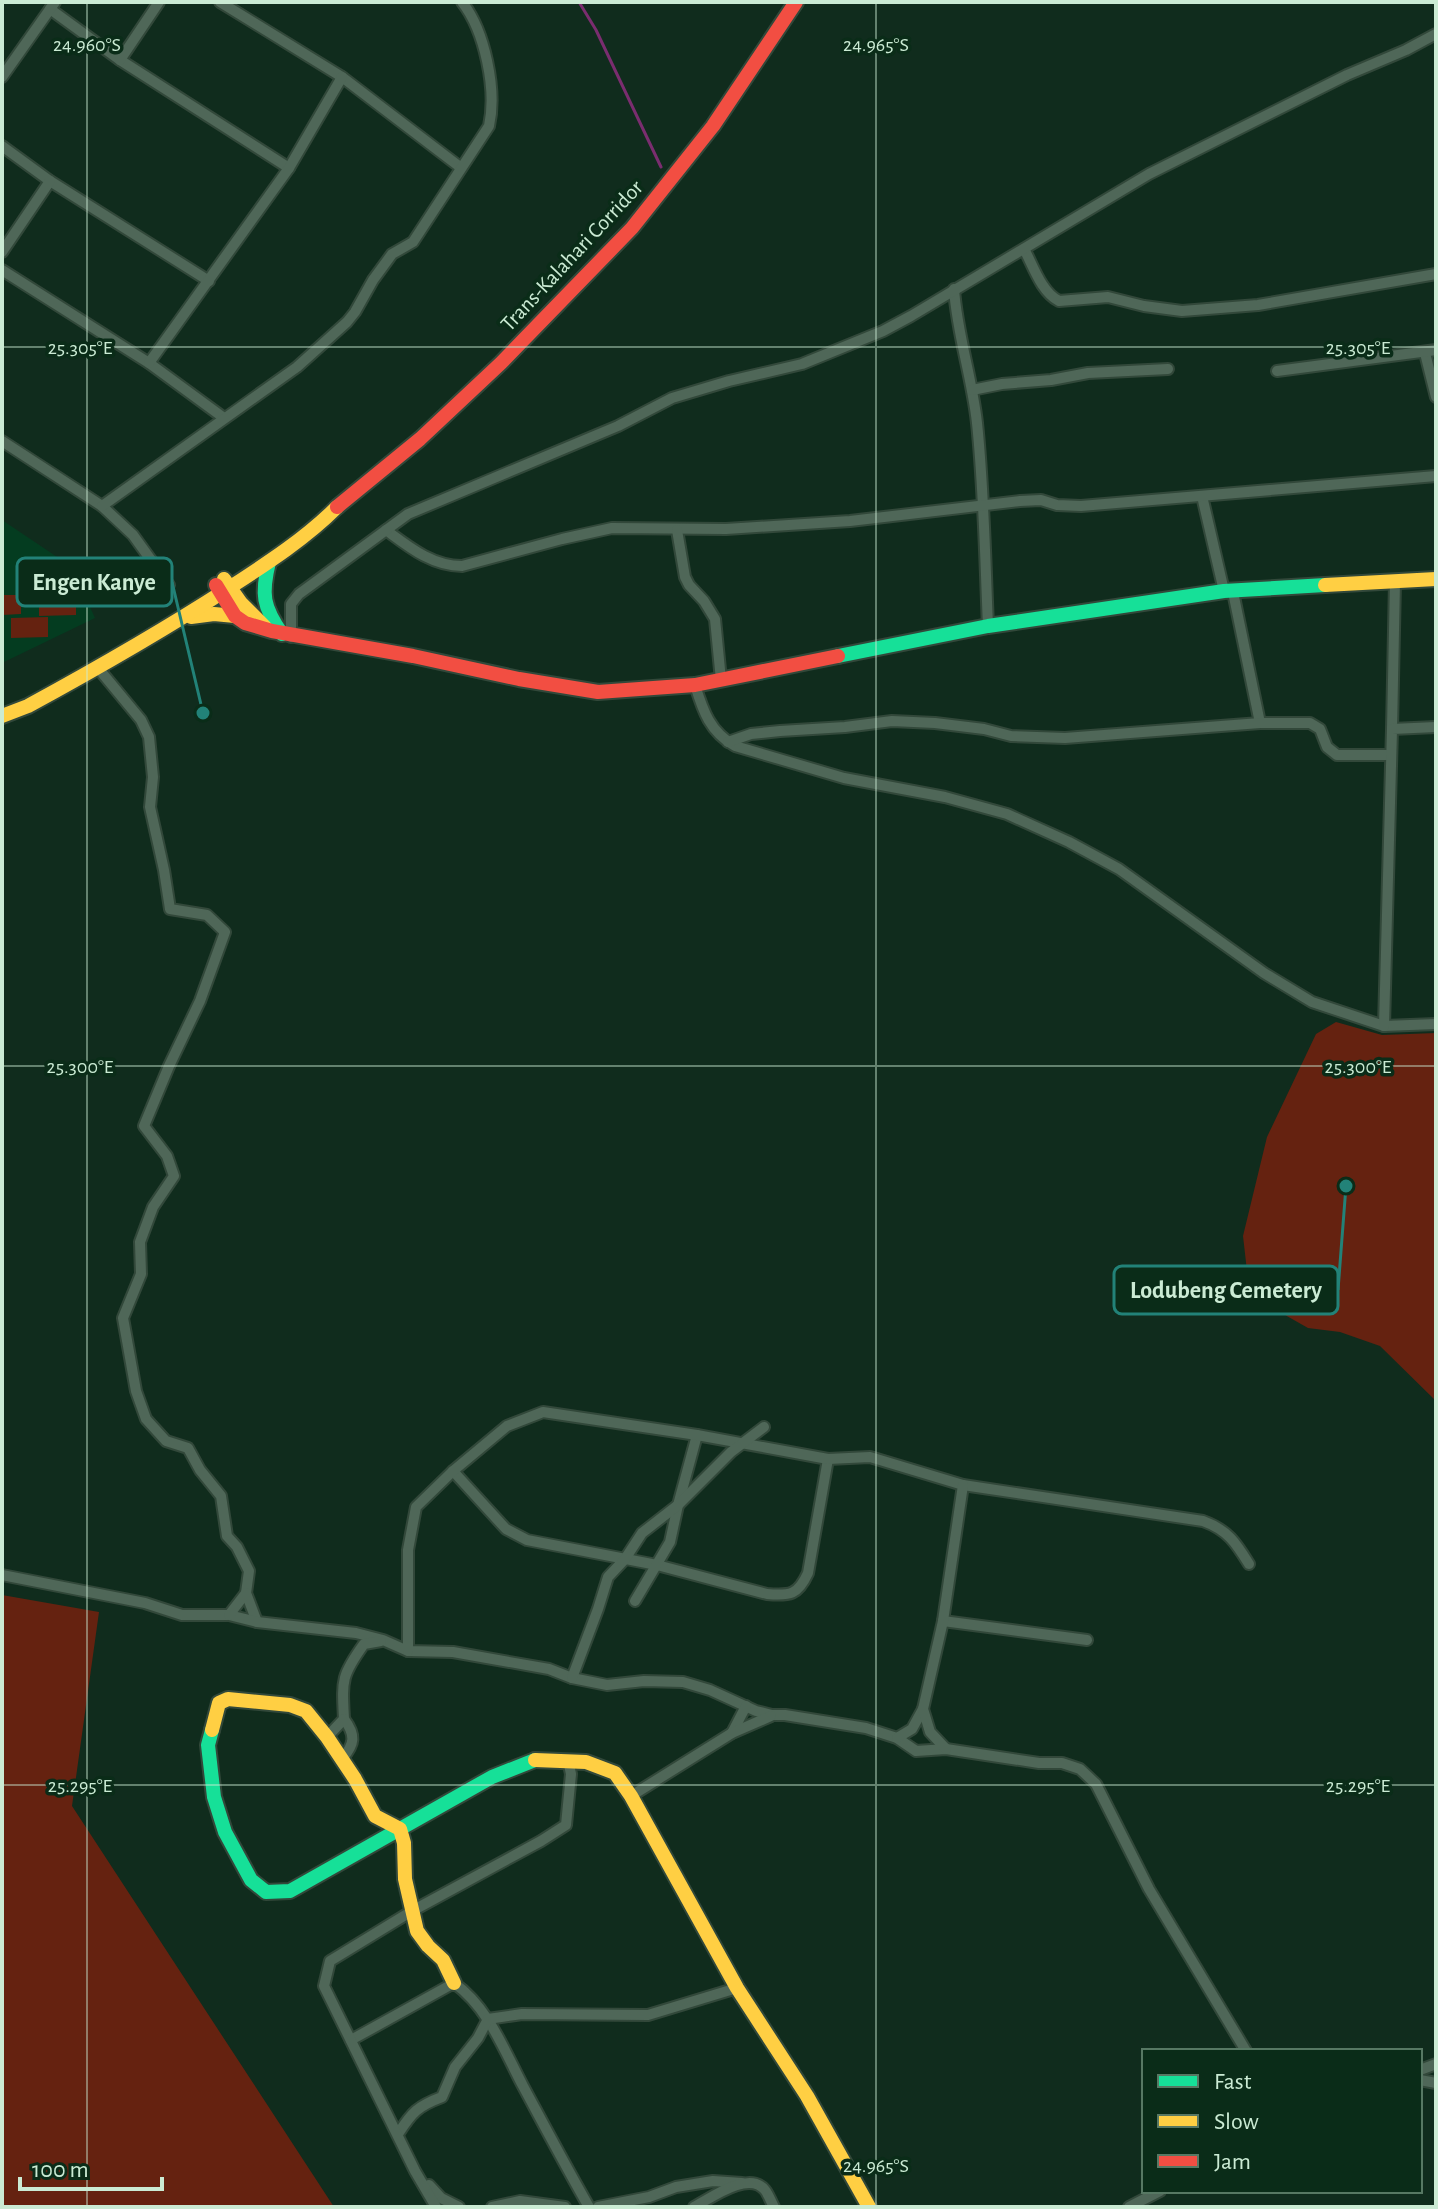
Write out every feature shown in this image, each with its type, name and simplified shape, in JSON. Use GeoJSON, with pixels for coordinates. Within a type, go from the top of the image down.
{"type":"FeatureCollection","features":[{"type":"Feature","properties":{"kind":"main road","name":"Trans-Kalahari Corridor"},"geometry":{"type":"LineString","coordinates":[[2,716],[20,702],[150,627],[269,562],[420,439],[501,363],[632,228],[713,126],[796,2]]}},
{"type":"Feature","properties":{"kind":"main road","name":"Trans-Kalahari Corridor"},"geometry":{"type":"LineString","coordinates":[[2,716],[38,701],[183,618],[277,541],[340,504]]}},
{"type":"Feature","properties":{"kind":"main road"},"geometry":{"type":"LineString","coordinates":[[269,562],[262,598],[267,612],[282,634]]}},
{"type":"Feature","properties":{"kind":"main road"},"geometry":{"type":"LineString","coordinates":[[183,618],[214,614],[235,616],[245,623],[282,634],[598,692],[695,685],[988,626],[1228,591],[1436,579]]}},
{"type":"Feature","properties":{"kind":"main road"},"geometry":{"type":"LineString","coordinates":[[223,586],[257,621],[282,634]]}},
{"type":"Feature","properties":{"kind":"main road"},"geometry":{"type":"LineString","coordinates":[[223,586],[235,616]]}},
{"type":"Feature","properties":{"kind":"main road"},"geometry":{"type":"LineString","coordinates":[[454,1983],[443,1960],[417,1931],[405,1879],[404,1843],[400,1829],[375,1816],[342,1759],[306,1711],[290,1705],[228,1699],[219,1703],[208,1745],[211,1783],[225,1832],[251,1880],[266,1892],[290,1891],[400,1829],[492,1777],[535,1760],[586,1762],[615,1773],[631,1796],[737,1988],[807,2096],[869,2207]]}},
{"type":"Feature","properties":{"kind":"street"},"geometry":{"type":"LineString","coordinates":[[120,60],[159,2]]}},
{"type":"Feature","properties":{"kind":"street"},"geometry":{"type":"LineString","coordinates":[[220,2],[342,77],[460,167]]}},
{"type":"Feature","properties":{"kind":"street"},"geometry":{"type":"LineString","coordinates":[[102,506],[297,367],[347,322],[392,254],[413,242],[489,126],[492,95],[483,47],[470,13],[462,2]]}},
{"type":"Feature","properties":{"kind":"street"},"geometry":{"type":"LineString","coordinates":[[2,77],[52,6],[120,60],[289,168]]}},
{"type":"Feature","properties":{"kind":"street"},"geometry":{"type":"LineString","coordinates":[[282,634],[291,604],[299,594],[408,514],[618,426],[672,398],[802,364],[883,331],[1149,174],[1436,34]]}},
{"type":"Feature","properties":{"kind":"street"},"geometry":{"type":"LineString","coordinates":[[149,363],[289,168],[342,77]]}},
{"type":"Feature","properties":{"kind":"street"},"geometry":{"type":"LineString","coordinates":[[2,146],[50,181],[209,281]]}},
{"type":"Feature","properties":{"kind":"street"},"geometry":{"type":"LineString","coordinates":[[2,252],[50,181]]}},
{"type":"Feature","properties":{"kind":"street"},"geometry":{"type":"LineString","coordinates":[[1024,249],[1049,294],[1059,301],[1108,297],[1182,311],[1258,305],[1436,274]]}},
{"type":"Feature","properties":{"kind":"street"},"geometry":{"type":"LineString","coordinates":[[2,270],[149,363],[224,418]]}},
{"type":"Feature","properties":{"kind":"street"},"geometry":{"type":"LineString","coordinates":[[954,289],[955,312],[977,420],[988,626]]}},
{"type":"Feature","properties":{"kind":"street"},"geometry":{"type":"LineString","coordinates":[[1277,371],[1431,352],[1436,397]]}},
{"type":"Feature","properties":{"kind":"street"},"geometry":{"type":"LineString","coordinates":[[972,390],[1088,373],[1168,369]]}},
{"type":"Feature","properties":{"kind":"street"},"geometry":{"type":"LineString","coordinates":[[2,441],[102,506],[133,535],[169,585]]}},
{"type":"Feature","properties":{"kind":"street"},"geometry":{"type":"LineString","coordinates":[[386,530],[431,560],[449,566],[462,566],[612,528],[677,530],[850,521],[1041,500],[1065,506],[1436,476]]}},
{"type":"Feature","properties":{"kind":"street"},"geometry":{"type":"LineString","coordinates":[[1202,496],[1260,723]]}},
{"type":"Feature","properties":{"kind":"street"},"geometry":{"type":"LineString","coordinates":[[677,530],[685,577],[715,619],[721,680]]}},
{"type":"Feature","properties":{"kind":"street"},"geometry":{"type":"LineString","coordinates":[[1384,1026],[1395,581]]}},
{"type":"Feature","properties":{"kind":"street"},"geometry":{"type":"LineString","coordinates":[[98,668],[141,720],[149,737],[153,777],[150,807],[170,909],[207,915],[225,932],[200,1001],[144,1126],[167,1156],[174,1176],[153,1207],[140,1242],[141,1274],[123,1318],[136,1391],[146,1419],[166,1441],[188,1448],[200,1470],[221,1496],[227,1536],[237,1547],[249,1571],[246,1593],[257,1622]]}},
{"type":"Feature","properties":{"kind":"street"},"geometry":{"type":"LineString","coordinates":[[695,685],[703,712],[715,732],[744,750],[844,778],[972,803],[1007,814],[1041,828],[1119,869],[1253,965],[1312,1002],[1384,1026],[1436,1024]]}},
{"type":"Feature","properties":{"kind":"street"},"geometry":{"type":"LineString","coordinates":[[728,742],[751,734],[892,721],[984,729],[1011,736],[1065,738],[1260,723],[1315,725],[1323,734],[1327,747],[1337,755],[1391,755]]}},
{"type":"Feature","properties":{"kind":"street"},"geometry":{"type":"LineString","coordinates":[[1392,729],[1436,727]]}},
{"type":"Feature","properties":{"kind":"street"},"geometry":{"type":"LineString","coordinates":[[408,1651],[408,1550],[416,1507],[507,1426],[543,1412],[828,1459],[870,1457],[963,1485],[1203,1521],[1221,1528],[1249,1564]]}},
{"type":"Feature","properties":{"kind":"street"},"geometry":{"type":"LineString","coordinates":[[572,1678],[608,1577],[625,1559],[642,1533],[678,1505],[731,1452],[764,1427]]}},
{"type":"Feature","properties":{"kind":"street"},"geometry":{"type":"LineString","coordinates":[[635,1601],[670,1542],[697,1435]]}},
{"type":"Feature","properties":{"kind":"street"},"geometry":{"type":"LineString","coordinates":[[453,1471],[506,1529],[527,1540],[657,1565],[767,1594],[791,1594],[801,1587],[811,1562],[828,1459]]}},
{"type":"Feature","properties":{"kind":"street"},"geometry":{"type":"LineString","coordinates":[[897,1738],[912,1729],[923,1709],[943,1621],[963,1485]]}},
{"type":"Feature","properties":{"kind":"street"},"geometry":{"type":"LineString","coordinates":[[2,1575],[145,1603],[182,1615],[229,1615],[257,1622],[356,1633],[408,1651],[453,1652],[549,1669],[572,1678],[607,1685],[644,1681],[683,1682],[772,1715],[866,1728],[897,1738],[916,1751],[946,1749],[1039,1763],[1062,1763],[1080,1769],[1096,1784],[1149,1889],[1245,2049]]}},
{"type":"Feature","properties":{"kind":"street"},"geometry":{"type":"LineString","coordinates":[[229,1615],[246,1593]]}},
{"type":"Feature","properties":{"kind":"street"},"geometry":{"type":"LineString","coordinates":[[943,1621],[1087,1640]]}},
{"type":"Feature","properties":{"kind":"street"},"geometry":{"type":"LineString","coordinates":[[356,1633],[364,1644]]}},
{"type":"Feature","properties":{"kind":"street"},"geometry":{"type":"LineString","coordinates":[[342,1759],[351,1748],[352,1739],[351,1729],[344,1719],[342,1682],[364,1644],[383,1640]]}},
{"type":"Feature","properties":{"kind":"street"},"geometry":{"type":"LineString","coordinates":[[732,1733],[746,1706]]}},
{"type":"Feature","properties":{"kind":"street"},"geometry":{"type":"LineString","coordinates":[[923,1709],[930,1732],[946,1749]]}},
{"type":"Feature","properties":{"kind":"street"},"geometry":{"type":"LineString","coordinates":[[631,1796],[732,1733],[772,1715]]}},
{"type":"Feature","properties":{"kind":"street"},"geometry":{"type":"LineString","coordinates":[[327,1737],[344,1719]]}},
{"type":"Feature","properties":{"kind":"street"},"geometry":{"type":"LineString","coordinates":[[436,2207],[415,2171],[324,1986],[330,1961],[566,1825],[571,1774],[568,1760]]}},
{"type":"Feature","properties":{"kind":"street"},"geometry":{"type":"LineString","coordinates":[[351,2040],[454,1983],[465,1991],[488,2019],[589,2207]]}},
{"type":"Feature","properties":{"kind":"street"},"geometry":{"type":"LineString","coordinates":[[488,2019],[522,2014],[648,2015],[737,1988]]}},
{"type":"Feature","properties":{"kind":"street"},"geometry":{"type":"LineString","coordinates":[[398,2134],[410,2115],[427,2102],[442,2097],[455,2067],[478,2038],[488,2019]]}},
{"type":"Feature","properties":{"kind":"street"},"geometry":{"type":"LineString","coordinates":[[415,2171],[441,2198],[459,2207]]}},
{"type":"Feature","properties":{"kind":"street"},"geometry":{"type":"LineString","coordinates":[[598,2207],[713,2181],[755,2183],[764,2188],[774,2207]]}},
{"type":"Feature","properties":{"kind":"street"},"geometry":{"type":"LineString","coordinates":[[694,2207],[742,2183]]}},
{"type":"Feature","properties":{"kind":"street"},"geometry":{"type":"LineString","coordinates":[[1129,2207],[1156,2193]]}},
{"type":"Feature","properties":{"kind":"street"},"geometry":{"type":"LineString","coordinates":[[492,2207],[520,2201],[565,2207]]}},
{"type":"Feature","properties":{"kind":"shaded area"},"geometry":{"type":"Polygon","coordinates":[[[2,520],[72,567],[95,618],[2,663],[2,520]]]}},
{"type":"Feature","properties":{"kind":"shaded area"},"geometry":{"type":"Polygon","coordinates":[[[2,595],[21,595],[21,614],[2,615],[2,595]]]}},
{"type":"Feature","properties":{"kind":"shaded area"},"geometry":{"type":"Polygon","coordinates":[[[76,595],[76,615],[39,616],[39,596],[76,595]]]}},
{"type":"Feature","properties":{"kind":"shaded area"},"geometry":{"type":"Polygon","coordinates":[[[48,617],[48,637],[11,638],[11,618],[48,617]]]}},
{"type":"Feature","properties":{"kind":"shaded area"},"geometry":{"type":"Polygon","coordinates":[[[1336,1022],[1382,1035],[1436,1033],[1436,1401],[1380,1346],[1340,1332],[1308,1328],[1271,1307],[1247,1271],[1243,1236],[1267,1137],[1316,1034],[1336,1022]]]}},
{"type":"Feature","properties":{"kind":"shaded area"},"geometry":{"type":"Polygon","coordinates":[[[2,1595],[99,1612],[72,1806],[334,2207],[2,2207],[2,1595]]]}},
{"type":"Feature","properties":{"kind":"waterway"},"geometry":{"type":"LineString","coordinates":[[579,2],[596,30],[661,167]]}},
{"type":"Feature","properties":{"kind":"traffic: fast"},"geometry":{"type":"LineString","coordinates":[[269,562],[265,600],[282,634]]}},
{"type":"Feature","properties":{"kind":"traffic: fast"},"geometry":{"type":"LineString","coordinates":[[838,656],[988,626],[1224,591],[1325,585]]}},
{"type":"Feature","properties":{"kind":"traffic: fast"},"geometry":{"type":"LineString","coordinates":[[212,1730],[208,1745],[214,1797],[225,1832],[251,1880],[266,1892],[290,1891],[492,1777],[535,1760]]}},
{"type":"Feature","properties":{"kind":"traffic: slow"},"geometry":{"type":"LineString","coordinates":[[2,716],[28,706],[204,604],[285,550],[337,507]]}},
{"type":"Feature","properties":{"kind":"traffic: slow"},"geometry":{"type":"LineString","coordinates":[[224,579],[241,603],[265,627]]}},
{"type":"Feature","properties":{"kind":"traffic: slow"},"geometry":{"type":"LineString","coordinates":[[1325,585],[1436,579]]}},
{"type":"Feature","properties":{"kind":"traffic: slow"},"geometry":{"type":"LineString","coordinates":[[191,617],[214,614],[235,616]]}},
{"type":"Feature","properties":{"kind":"traffic: slow"},"geometry":{"type":"LineString","coordinates":[[212,1730],[219,1703],[228,1699],[290,1705],[306,1711],[355,1779],[375,1816],[400,1829],[404,1843],[405,1879],[417,1931],[443,1960],[454,1983]]}},
{"type":"Feature","properties":{"kind":"traffic: slow"},"geometry":{"type":"LineString","coordinates":[[535,1760],[586,1762],[615,1773],[631,1796],[737,1988],[807,2096],[869,2207]]}},
{"type":"Feature","properties":{"kind":"traffic: jam"},"geometry":{"type":"LineString","coordinates":[[337,507],[420,439],[501,363],[632,228],[713,126],[796,2]]}},
{"type":"Feature","properties":{"kind":"traffic: jam"},"geometry":{"type":"LineString","coordinates":[[216,585],[235,616],[245,623],[272,631],[598,692],[695,685],[838,656]]}},
{"type":"Feature","properties":{"kind":"place","name":"Engen Kanye"},"geometry":{"type":"Point","coordinates":[203,713]}},
{"type":"Feature","properties":{"kind":"place","name":"Lodubeng Cemetery"},"geometry":{"type":"Point","coordinates":[1346,1186]}}]}
